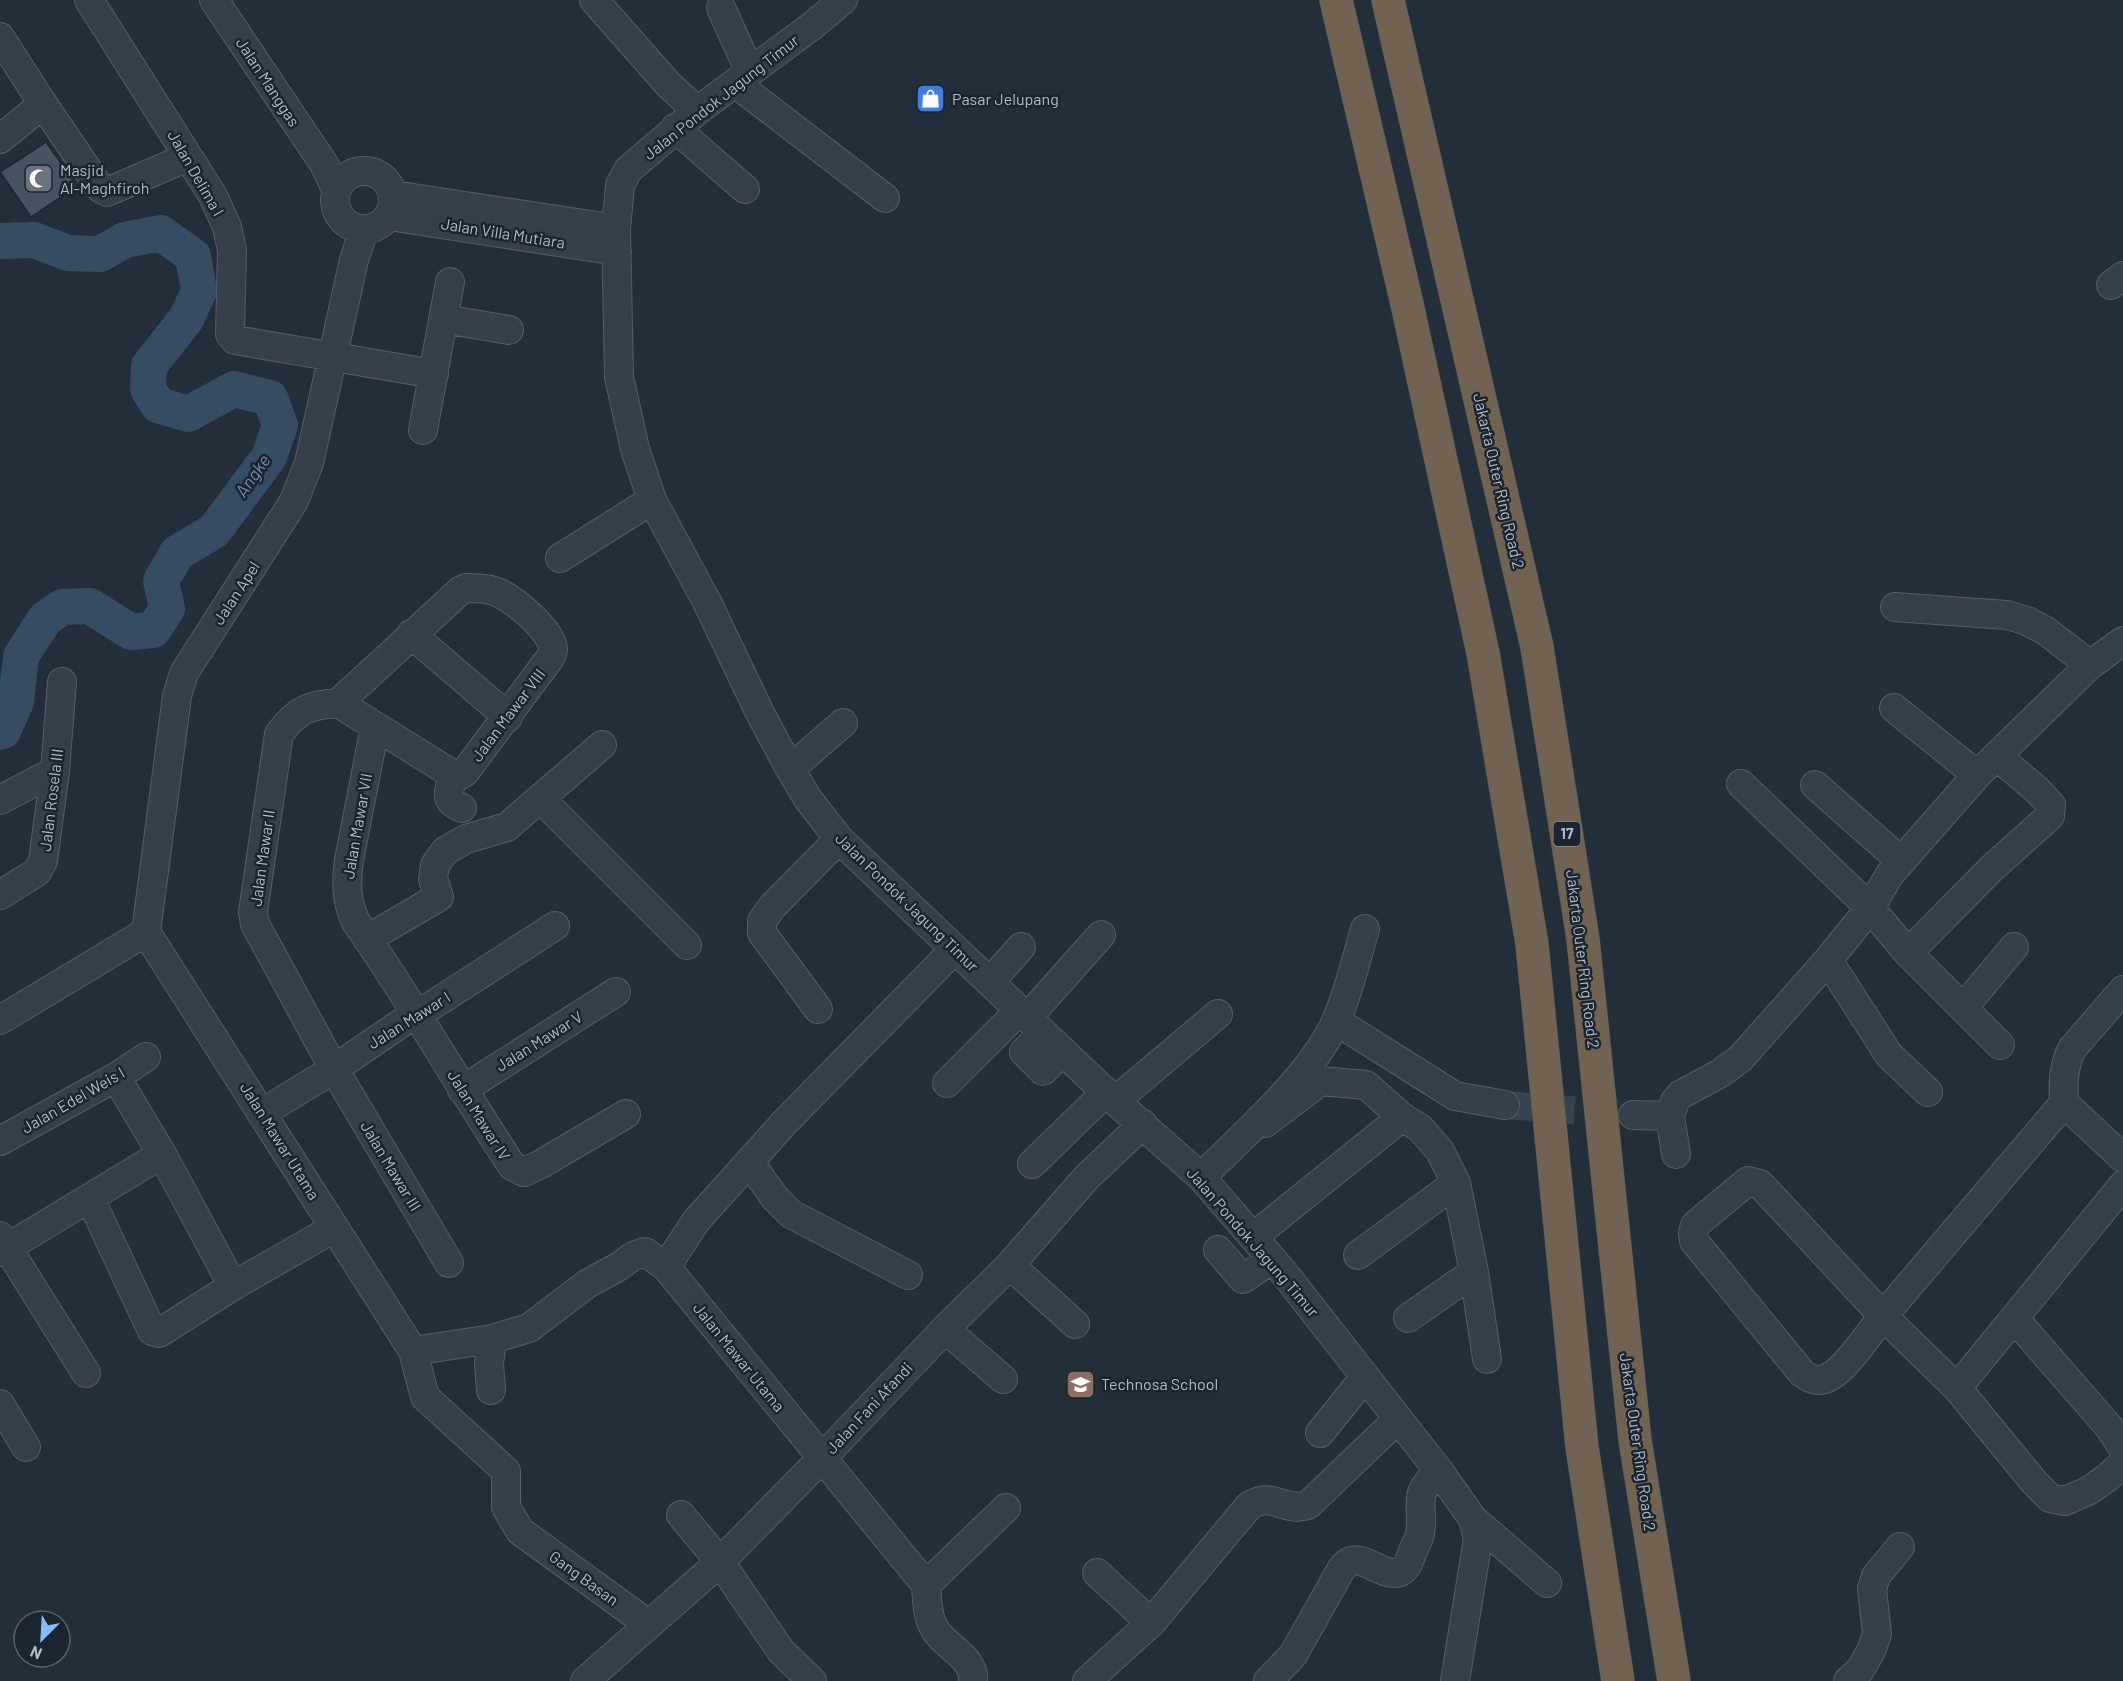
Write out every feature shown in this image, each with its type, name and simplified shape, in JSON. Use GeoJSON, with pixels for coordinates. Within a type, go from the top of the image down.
{"type":"FeatureCollection","features":[{"type":"Feature","properties":{"kind":"highway"},"geometry":{"type":"LineString","coordinates":[[1336,0],[1407,304],[1483,653],[1509,804],[1532,944],[1582,1447],[1618,1681]]}},
{"type":"Feature","properties":{"kind":"highway","name":"Jakarta Outer Ring Road 2"},"geometry":{"type":"LineString","coordinates":[[1388,0],[1537,647],[1583,939],[1635,1440],[1674,1681]]}},
{"type":"Feature","properties":{"kind":"street","name":"Jalan Delima I"},"geometry":{"type":"LineString","coordinates":[[89,0],[213,196],[227,227],[232,250],[230,334],[232,338],[332,357]]}},
{"type":"Feature","properties":{"kind":"street","name":"Jalan Manggas"},"geometry":{"type":"LineString","coordinates":[[214,0],[336,176]]}},
{"type":"Feature","properties":{"kind":"street"},"geometry":{"type":"LineString","coordinates":[[594,0],[668,84],[697,111]]}},
{"type":"Feature","properties":{"kind":"street","name":"Jalan Pondok Jagung Timur"},"geometry":{"type":"LineString","coordinates":[[843,0],[813,26],[675,129],[628,170],[620,185],[616,240],[619,377],[635,449],[652,500],[707,602],[760,713],[790,769],[808,799],[839,839],[1111,1097],[1201,1177],[1272,1259],[1439,1471],[1473,1519],[1547,1583]]}},
{"type":"Feature","properties":{"kind":"street"},"geometry":{"type":"LineString","coordinates":[[721,8],[742,77],[885,198]]}},
{"type":"Feature","properties":{"kind":"street"},"geometry":{"type":"LineString","coordinates":[[0,37],[100,188],[107,192],[188,157]]}},
{"type":"Feature","properties":{"kind":"street"},"geometry":{"type":"LineString","coordinates":[[0,139],[43,104]]}},
{"type":"Feature","properties":{"kind":"street"},"geometry":{"type":"LineString","coordinates":[[675,129],[745,189]]}},
{"type":"Feature","properties":{"kind":"street"},"geometry":{"type":"LineString","coordinates":[[359,171],[370,172],[381,177],[388,185],[391,206],[379,226],[357,228],[339,217],[334,203],[336,176],[359,171]]}},
{"type":"Feature","properties":{"kind":"street","name":"Jalan Villa Mutiara"},"geometry":{"type":"LineString","coordinates":[[391,206],[616,240]]}},
{"type":"Feature","properties":{"kind":"street","name":"Jalan Apel"},"geometry":{"type":"LineString","coordinates":[[146,932],[177,696],[184,673],[294,501],[309,463],[354,260],[357,228]]}},
{"type":"Feature","properties":{"kind":"street"},"geometry":{"type":"LineString","coordinates":[[423,430],[450,282]]}},
{"type":"Feature","properties":{"kind":"street"},"geometry":{"type":"LineString","coordinates":[[444,320],[509,330]]}},
{"type":"Feature","properties":{"kind":"street"},"geometry":{"type":"LineString","coordinates":[[332,357],[434,374]]}},
{"type":"Feature","properties":{"kind":"street"},"geometry":{"type":"LineString","coordinates":[[560,558],[652,500]]}},
{"type":"Feature","properties":{"kind":"street","name":"Jalan Mawar VIII"},"geometry":{"type":"LineString","coordinates":[[338,703],[460,591],[466,588],[496,591],[517,605],[547,634],[553,650],[550,658],[508,717],[465,772],[454,777]]}},
{"type":"Feature","properties":{"kind":"street"},"geometry":{"type":"LineString","coordinates":[[1895,607],[2007,615],[2027,621],[2046,631],[2090,665]]}},
{"type":"Feature","properties":{"kind":"street"},"geometry":{"type":"LineString","coordinates":[[411,634],[508,717]]}},
{"type":"Feature","properties":{"kind":"street"},"geometry":{"type":"LineString","coordinates":[[1676,1154],[1670,1116],[1675,1101],[1680,1095],[1719,1074],[1740,1059],[1828,960],[1870,908],[1890,874],[1987,765],[2090,665],[2123,641]]}},
{"type":"Feature","properties":{"kind":"street","name":"Jalan Rosela III"},"geometry":{"type":"LineString","coordinates":[[0,895],[37,872],[44,861],[55,771],[62,682]]}},
{"type":"Feature","properties":{"kind":"street"},"geometry":{"type":"LineString","coordinates":[[338,703],[454,777],[448,792],[449,799],[453,804],[462,808]]}},
{"type":"Feature","properties":{"kind":"street","name":"Jalan Mawar II"},"geometry":{"type":"LineString","coordinates":[[334,1069],[259,932],[253,912],[279,734],[297,713],[312,706],[338,703]]}},
{"type":"Feature","properties":{"kind":"street"},"geometry":{"type":"LineString","coordinates":[[1894,708],[1987,765],[2037,790],[2051,805],[2050,816],[1992,868],[1908,953]]}},
{"type":"Feature","properties":{"kind":"street"},"geometry":{"type":"LineString","coordinates":[[790,769],[843,723]]}},
{"type":"Feature","properties":{"kind":"street","name":"Jalan Mawar VII"},"geometry":{"type":"LineString","coordinates":[[375,727],[347,879],[350,910],[416,1013]]}},
{"type":"Feature","properties":{"kind":"street"},"geometry":{"type":"LineString","coordinates":[[367,939],[439,897],[433,879],[435,865],[445,851],[466,839],[507,827],[602,745]]}},
{"type":"Feature","properties":{"kind":"street"},"geometry":{"type":"LineString","coordinates":[[0,800],[55,771]]}},
{"type":"Feature","properties":{"kind":"street"},"geometry":{"type":"LineString","coordinates":[[1741,784],[1870,908],[1908,953],[2000,1045]]}},
{"type":"Feature","properties":{"kind":"street"},"geometry":{"type":"LineString","coordinates":[[1815,785],[1901,861]]}},
{"type":"Feature","properties":{"kind":"street"},"geometry":{"type":"LineString","coordinates":[[541,799],[687,945]]}},
{"type":"Feature","properties":{"kind":"street"},"geometry":{"type":"LineString","coordinates":[[818,1009],[762,933],[761,928],[762,921],[772,907],[839,839]]}},
{"type":"Feature","properties":{"kind":"street","name":"Jalan Mawar I"},"geometry":{"type":"LineString","coordinates":[[262,1113],[555,926]]}},
{"type":"Feature","properties":{"kind":"street"},"geometry":{"type":"LineString","coordinates":[[1201,1177],[1299,1077],[1324,1043],[1336,1021],[1365,928]]}},
{"type":"Feature","properties":{"kind":"street"},"geometry":{"type":"LineString","coordinates":[[0,1020],[146,932]]}},
{"type":"Feature","properties":{"kind":"street","name":"Jalan Mawar Utama"},"geometry":{"type":"LineString","coordinates":[[146,932],[413,1351],[425,1397],[506,1471],[506,1507],[520,1532]]}},
{"type":"Feature","properties":{"kind":"street"},"geometry":{"type":"LineString","coordinates":[[947,1083],[1038,1028],[1101,935]]}},
{"type":"Feature","properties":{"kind":"street"},"geometry":{"type":"LineString","coordinates":[[990,982],[1021,947]]}},
{"type":"Feature","properties":{"kind":"street"},"geometry":{"type":"LineString","coordinates":[[1964,1008],[2014,947]]}},
{"type":"Feature","properties":{"kind":"street"},"geometry":{"type":"LineString","coordinates":[[666,1267],[696,1221],[837,1068],[955,949]]}},
{"type":"Feature","properties":{"kind":"street"},"geometry":{"type":"LineString","coordinates":[[1828,960],[1889,1055],[1928,1092]]}},
{"type":"Feature","properties":{"kind":"street"},"geometry":{"type":"LineString","coordinates":[[2123,990],[2072,1049],[2064,1070],[2064,1103],[1883,1316],[1845,1363],[1832,1376],[1810,1380],[1802,1373],[1694,1241],[1693,1233],[1695,1225],[1748,1181],[1760,1184],[1883,1316],[1957,1388],[2034,1482],[2050,1498],[2065,1501],[2090,1490],[2123,1463]]}},
{"type":"Feature","properties":{"kind":"street","name":"Jalan Mawar V"},"geometry":{"type":"LineString","coordinates":[[462,1090],[616,992]]}},
{"type":"Feature","properties":{"kind":"street","name":"Jalan Mawar IV"},"geometry":{"type":"LineString","coordinates":[[416,1013],[462,1090],[512,1166],[524,1172],[626,1114]]}},
{"type":"Feature","properties":{"kind":"street"},"geometry":{"type":"LineString","coordinates":[[1032,1164],[1111,1097],[1218,1014]]}},
{"type":"Feature","properties":{"kind":"street"},"geometry":{"type":"LineString","coordinates":[[1336,1021],[1455,1096],[1505,1105]]}},
{"type":"Feature","properties":{"kind":"street","name":"Jalan Edel Weis I"},"geometry":{"type":"LineString","coordinates":[[0,1141],[116,1077],[146,1057]]}},
{"type":"Feature","properties":{"kind":"street","name":"Jalan Mawar III"},"geometry":{"type":"LineString","coordinates":[[334,1069],[449,1263]]}},
{"type":"Feature","properties":{"kind":"street"},"geometry":{"type":"LineString","coordinates":[[116,1077],[162,1154],[233,1286]]}},
{"type":"Feature","properties":{"kind":"street"},"geometry":{"type":"LineString","coordinates":[[1265,1123],[1321,1081],[1366,1085],[1402,1117],[1420,1128],[1440,1151],[1456,1183],[1474,1272],[1487,1359]]}},
{"type":"Feature","properties":{"kind":"street"},"geometry":{"type":"LineString","coordinates":[[2064,1103],[2123,1158]]}},
{"type":"Feature","properties":{"kind":"street"},"geometry":{"type":"LineString","coordinates":[[1633,1115],[1670,1116]]}},
{"type":"Feature","properties":{"kind":"street"},"geometry":{"type":"LineString","coordinates":[[1253,1237],[1402,1117]]}},
{"type":"Feature","properties":{"kind":"street","name":"Jalan Fani Afandi"},"geometry":{"type":"LineString","coordinates":[[585,1681],[720,1562],[1010,1265],[1087,1177],[1143,1124]]}},
{"type":"Feature","properties":{"kind":"street"},"geometry":{"type":"LineString","coordinates":[[86,1373],[2,1245],[90,1198],[162,1154]]}},
{"type":"Feature","properties":{"kind":"street"},"geometry":{"type":"LineString","coordinates":[[750,1163],[775,1198],[791,1214],[908,1275]]}},
{"type":"Feature","properties":{"kind":"street"},"geometry":{"type":"LineString","coordinates":[[1358,1255],[1456,1183]]}},
{"type":"Feature","properties":{"kind":"street"},"geometry":{"type":"LineString","coordinates":[[1957,1388],[2123,1185]]}},
{"type":"Feature","properties":{"kind":"street"},"geometry":{"type":"LineString","coordinates":[[90,1198],[152,1331],[159,1333],[233,1286],[334,1228]]}},
{"type":"Feature","properties":{"kind":"street"},"geometry":{"type":"LineString","coordinates":[[1218,1250],[1243,1279],[1272,1259]]}},
{"type":"Feature","properties":{"kind":"street","name":"Jalan Mawar Utama"},"geometry":{"type":"LineString","coordinates":[[413,1351],[492,1339],[529,1328],[587,1284],[633,1256],[645,1252],[666,1267],[926,1585],[933,1626],[940,1637],[971,1666],[973,1677]]}},
{"type":"Feature","properties":{"kind":"street"},"geometry":{"type":"LineString","coordinates":[[1010,1265],[1076,1324]]}},
{"type":"Feature","properties":{"kind":"street"},"geometry":{"type":"LineString","coordinates":[[1408,1318],[1474,1272]]}},
{"type":"Feature","properties":{"kind":"street"},"geometry":{"type":"LineString","coordinates":[[2014,1318],[2109,1427],[2123,1448]]}},
{"type":"Feature","properties":{"kind":"street"},"geometry":{"type":"LineString","coordinates":[[945,1329],[1003,1379]]}},
{"type":"Feature","properties":{"kind":"street"},"geometry":{"type":"LineString","coordinates":[[491,1390],[489,1364],[492,1339]]}},
{"type":"Feature","properties":{"kind":"street"},"geometry":{"type":"LineString","coordinates":[[1320,1433],[1365,1377]]}},
{"type":"Feature","properties":{"kind":"street"},"geometry":{"type":"LineString","coordinates":[[0,1404],[26,1447]]}},
{"type":"Feature","properties":{"kind":"street"},"geometry":{"type":"LineString","coordinates":[[1087,1681],[1151,1623],[1249,1506],[1259,1500],[1270,1500],[1298,1508],[1308,1505],[1397,1420]]}},
{"type":"Feature","properties":{"kind":"street"},"geometry":{"type":"LineString","coordinates":[[1268,1681],[1293,1655],[1342,1568],[1349,1562],[1356,1560],[1391,1572],[1399,1572],[1406,1567],[1420,1534],[1419,1506],[1423,1489],[1439,1471]]}},
{"type":"Feature","properties":{"kind":"street"},"geometry":{"type":"LineString","coordinates":[[926,1585],[1006,1508]]}},
{"type":"Feature","properties":{"kind":"street"},"geometry":{"type":"LineString","coordinates":[[681,1515],[720,1562],[781,1651],[812,1681]]}},
{"type":"Feature","properties":{"kind":"street","name":"Jalan Pondok Jagung Timur"},"geometry":{"type":"LineString","coordinates":[[1455,1681],[1478,1539],[1473,1519]]}},
{"type":"Feature","properties":{"kind":"street","name":"Gang Basan"},"geometry":{"type":"LineString","coordinates":[[520,1532],[648,1624]]}},
{"type":"Feature","properties":{"kind":"street"},"geometry":{"type":"LineString","coordinates":[[1848,1681],[1860,1670],[1872,1651],[1877,1634],[1872,1588],[1876,1576],[1900,1547]]}},
{"type":"Feature","properties":{"kind":"street"},"geometry":{"type":"LineString","coordinates":[[1097,1573],[1151,1623]]}},
{"type":"Feature","properties":{"kind":"building","name":"Masjid Al-Maghfiroh"},"geometry":{"type":"Polygon","coordinates":[[[46,142],[77,186],[31,217],[0,172],[46,142]]]}},
{"type":"Feature","properties":{"kind":"waterway","name":"Angke"},"geometry":{"type":"LineString","coordinates":[[0,241],[34,240],[68,253],[100,254],[125,240],[161,233],[193,256],[199,291],[186,319],[149,366],[148,389],[158,405],[188,414],[234,389],[270,398],[280,425],[269,457],[214,531],[177,553],[161,581],[167,609],[153,630],[131,632],[90,606],[62,607],[45,619],[21,656],[16,702],[3,731],[0,732]]}},
{"type":"Feature","properties":{"kind":"tunnel"},"geometry":{"type":"LineString","coordinates":[[1505,1105],[1633,1115]]}},
{"type":"Feature","properties":{"kind":"place","name":"Pasar Jelupang"},"geometry":{"type":"Point","coordinates":[931,99]}},
{"type":"Feature","properties":{"kind":"place","name":"Masjid Al-Maghfiroh"},"geometry":{"type":"Point","coordinates":[39,179]}},
{"type":"Feature","properties":{"kind":"place","name":"Technosa School"},"geometry":{"type":"Point","coordinates":[1080,1384]}}]}
